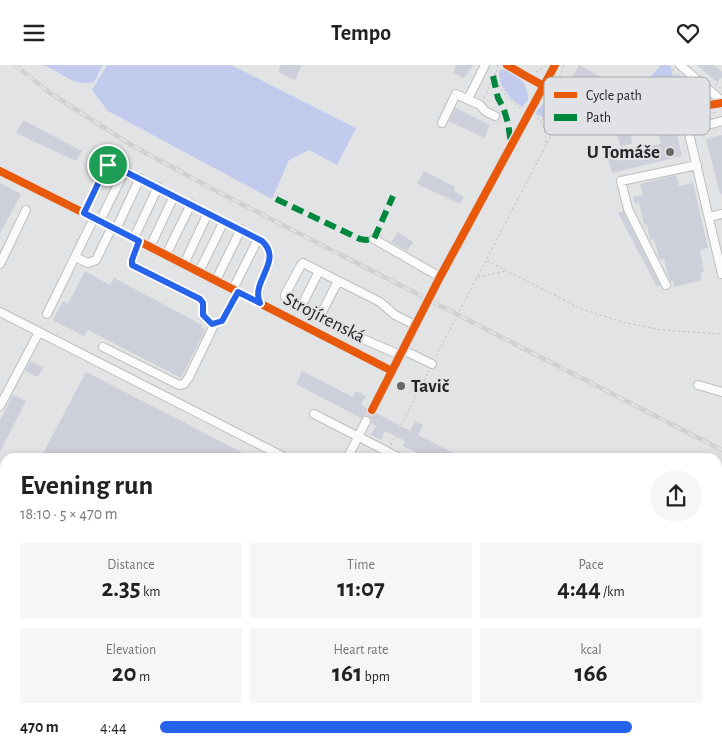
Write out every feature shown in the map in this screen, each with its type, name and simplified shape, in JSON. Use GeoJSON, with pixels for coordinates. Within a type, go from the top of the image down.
{"type":"FeatureCollection","features":[{"type":"Feature","properties":{"kind":"street"},"geometry":{"type":"LineString","coordinates":[[468,99],[485,65]]}},
{"type":"Feature","properties":{"kind":"street"},"geometry":{"type":"LineString","coordinates":[[372,410],[440,277],[544,85],[507,65]]}},
{"type":"Feature","properties":{"kind":"street"},"geometry":{"type":"LineString","coordinates":[[548,77],[555,65]]}},
{"type":"Feature","properties":{"kind":"street"},"geometry":{"type":"LineString","coordinates":[[680,68],[691,77]]}},
{"type":"Feature","properties":{"kind":"street"},"geometry":{"type":"LineString","coordinates":[[710,92],[722,102]]}},
{"type":"Feature","properties":{"kind":"street"},"geometry":{"type":"LineString","coordinates":[[442,123],[456,93],[480,105],[485,111],[494,115]]}},
{"type":"Feature","properties":{"kind":"street"},"geometry":{"type":"LineString","coordinates":[[689,135],[722,274]]}},
{"type":"Feature","properties":{"kind":"street"},"geometry":{"type":"LineString","coordinates":[[84,213],[108,165],[113,164],[125,170],[240,229],[266,245],[270,259],[259,286],[257,295],[260,303]]}},
{"type":"Feature","properties":{"kind":"street"},"geometry":{"type":"LineString","coordinates":[[666,285],[628,209],[621,181],[697,165]]}},
{"type":"Feature","properties":{"kind":"street"},"geometry":{"type":"LineString","coordinates":[[47,315],[75,257],[125,170]]}},
{"type":"Feature","properties":{"kind":"street","name":"Strojírenská"},"geometry":{"type":"LineString","coordinates":[[0,171],[392,371]]}},
{"type":"Feature","properties":{"kind":"street"},"geometry":{"type":"LineString","coordinates":[[75,257],[88,263],[96,260],[140,178]]}},
{"type":"Feature","properties":{"kind":"street"},"geometry":{"type":"LineString","coordinates":[[158,187],[136,240],[132,265],[200,299],[203,303],[203,315],[212,324],[222,321],[258,239]]}},
{"type":"Feature","properties":{"kind":"street"},"geometry":{"type":"LineString","coordinates":[[150,247],[174,196]]}},
{"type":"Feature","properties":{"kind":"street"},"geometry":{"type":"LineString","coordinates":[[166,255],[191,204]]}},
{"type":"Feature","properties":{"kind":"street"},"geometry":{"type":"LineString","coordinates":[[0,264],[26,210]]}},
{"type":"Feature","properties":{"kind":"street"},"geometry":{"type":"LineString","coordinates":[[184,264],[208,213]]}},
{"type":"Feature","properties":{"kind":"street"},"geometry":{"type":"LineString","coordinates":[[709,217],[722,214]]}},
{"type":"Feature","properties":{"kind":"street"},"geometry":{"type":"LineString","coordinates":[[199,272],[224,221]]}},
{"type":"Feature","properties":{"kind":"street"},"geometry":{"type":"LineString","coordinates":[[216,281],[240,229]]}},
{"type":"Feature","properties":{"kind":"street"},"geometry":{"type":"LineString","coordinates":[[374,239],[440,277]]}},
{"type":"Feature","properties":{"kind":"street"},"geometry":{"type":"LineString","coordinates":[[416,325],[395,315],[380,303],[305,264],[301,264],[285,295],[286,299],[363,339],[432,364]]}},
{"type":"Feature","properties":{"kind":"street"},"geometry":{"type":"LineString","coordinates":[[301,307],[319,271]]}},
{"type":"Feature","properties":{"kind":"street"},"geometry":{"type":"LineString","coordinates":[[320,316],[338,281]]}},
{"type":"Feature","properties":{"kind":"street"},"geometry":{"type":"LineString","coordinates":[[0,312],[276,453]]}},
{"type":"Feature","properties":{"kind":"street"},"geometry":{"type":"LineString","coordinates":[[103,347],[179,385],[184,384],[215,323]]}},
{"type":"Feature","properties":{"kind":"street"},"geometry":{"type":"LineString","coordinates":[[0,406],[39,332]]}},
{"type":"Feature","properties":{"kind":"street"},"geometry":{"type":"LineString","coordinates":[[698,385],[722,392]]}},
{"type":"Feature","properties":{"kind":"street"},"geometry":{"type":"LineString","coordinates":[[314,414],[358,437],[382,453]]}},
{"type":"Feature","properties":{"kind":"street"},"geometry":{"type":"LineString","coordinates":[[350,453],[366,421]]}},
{"type":"Feature","properties":{"kind":"path"},"geometry":{"type":"LineString","coordinates":[[480,105],[496,71],[497,66],[494,65]]}},
{"type":"Feature","properties":{"kind":"path"},"geometry":{"type":"LineString","coordinates":[[530,71],[536,72],[543,69],[546,65]]}},
{"type":"Feature","properties":{"kind":"path"},"geometry":{"type":"LineString","coordinates":[[560,77],[564,65]]}},
{"type":"Feature","properties":{"kind":"path"},"geometry":{"type":"LineString","coordinates":[[675,77],[673,66],[680,68]]}},
{"type":"Feature","properties":{"kind":"path"},"geometry":{"type":"LineString","coordinates":[[496,71],[501,90],[510,100],[524,110]]}},
{"type":"Feature","properties":{"kind":"path"},"geometry":{"type":"LineString","coordinates":[[533,115],[541,120],[544,130]]}},
{"type":"Feature","properties":{"kind":"path"},"geometry":{"type":"LineString","coordinates":[[545,135],[546,144]]}},
{"type":"Feature","properties":{"kind":"path"},"geometry":{"type":"LineString","coordinates":[[401,425],[551,135]]}},
{"type":"Feature","properties":{"kind":"path"},"geometry":{"type":"LineString","coordinates":[[486,261],[582,309],[622,322],[661,330],[722,334]]}},
{"type":"Feature","properties":{"kind":"path"},"geometry":{"type":"LineString","coordinates":[[477,277],[506,271]]}},
{"type":"Feature","properties":{"kind":"shaded area"},"geometry":{"type":"Polygon","coordinates":[[[43,65],[103,65],[94,82],[86,83],[67,78],[43,65]]]}},
{"type":"Feature","properties":{"kind":"shaded area"},"geometry":{"type":"Polygon","coordinates":[[[107,65],[231,65],[356,128],[337,165],[309,150],[289,160],[272,199],[108,111],[92,90],[107,65]]]}},
{"type":"Feature","properties":{"kind":"shaded area"},"geometry":{"type":"Polygon","coordinates":[[[661,65],[671,67],[673,77],[650,77],[661,65]]]}},
{"type":"Feature","properties":{"kind":"shaded area"},"geometry":{"type":"Polygon","coordinates":[[[502,69],[513,73],[524,84],[528,100],[522,107],[509,96],[500,82],[499,71],[502,69]]]}},
{"type":"Feature","properties":{"kind":"shaded area"},"geometry":{"type":"Polygon","coordinates":[[[544,104],[544,117],[535,114],[544,104]]]}},
{"type":"Feature","properties":{"kind":"building"},"geometry":{"type":"Polygon","coordinates":[[[281,65],[302,65],[295,80],[278,72],[281,65]]]}},
{"type":"Feature","properties":{"kind":"building"},"geometry":{"type":"Polygon","coordinates":[[[454,65],[473,65],[464,78],[453,73],[456,66],[454,65]]]}},
{"type":"Feature","properties":{"kind":"building"},"geometry":{"type":"Polygon","coordinates":[[[579,65],[601,77],[573,77],[579,65]]]}},
{"type":"Feature","properties":{"kind":"building"},"geometry":{"type":"Polygon","coordinates":[[[697,65],[714,65],[722,72],[722,78],[720,78],[718,83],[697,65]]]}},
{"type":"Feature","properties":{"kind":"building"},"geometry":{"type":"Polygon","coordinates":[[[456,108],[490,125],[484,138],[449,121],[456,108]]]}},
{"type":"Feature","properties":{"kind":"building"},"geometry":{"type":"Polygon","coordinates":[[[23,120],[82,151],[76,161],[16,133],[23,120]]]}},
{"type":"Feature","properties":{"kind":"building"},"geometry":{"type":"Polygon","coordinates":[[[618,135],[631,135],[632,144],[620,146],[618,135]]]}},
{"type":"Feature","properties":{"kind":"building"},"geometry":{"type":"Polygon","coordinates":[[[659,135],[677,135],[682,156],[612,173],[606,151],[615,149],[618,161],[639,155],[638,149],[661,144],[659,135]]]}},
{"type":"Feature","properties":{"kind":"building"},"geometry":{"type":"Polygon","coordinates":[[[722,135],[722,194],[720,194],[706,139],[722,135]]]}},
{"type":"Feature","properties":{"kind":"building"},"geometry":{"type":"Polygon","coordinates":[[[424,171],[455,187],[454,191],[464,197],[460,204],[417,184],[424,171]]]}},
{"type":"Feature","properties":{"kind":"building"},"geometry":{"type":"Polygon","coordinates":[[[676,175],[679,186],[693,183],[708,248],[700,250],[704,272],[700,273],[702,280],[674,287],[673,281],[670,281],[664,259],[660,260],[659,258],[654,239],[650,240],[647,224],[644,225],[639,203],[635,204],[633,197],[643,195],[640,184],[676,175]]]}},
{"type":"Feature","properties":{"kind":"building"},"geometry":{"type":"Polygon","coordinates":[[[0,183],[21,194],[0,234],[0,183]]]}},
{"type":"Feature","properties":{"kind":"building"},"geometry":{"type":"Polygon","coordinates":[[[623,211],[660,285],[657,287],[618,213],[623,211]]]}},
{"type":"Feature","properties":{"kind":"building"},"geometry":{"type":"Polygon","coordinates":[[[398,232],[413,242],[407,251],[391,242],[398,232]]]}},
{"type":"Feature","properties":{"kind":"building"},"geometry":{"type":"Polygon","coordinates":[[[85,271],[110,285],[114,278],[202,325],[201,327],[205,330],[181,378],[88,330],[84,336],[53,320],[63,301],[68,304],[85,271]]]}},
{"type":"Feature","properties":{"kind":"building"},"geometry":{"type":"Polygon","coordinates":[[[30,361],[44,367],[38,377],[25,371],[30,361]]]}},
{"type":"Feature","properties":{"kind":"building"},"geometry":{"type":"Polygon","coordinates":[[[302,371],[353,397],[356,391],[366,396],[361,405],[367,408],[367,413],[370,415],[376,413],[410,431],[415,421],[423,425],[418,435],[454,453],[418,453],[403,446],[405,441],[385,431],[381,440],[371,435],[376,426],[371,423],[372,420],[369,416],[365,415],[361,418],[296,384],[302,371]]]}},
{"type":"Feature","properties":{"kind":"building"},"geometry":{"type":"Polygon","coordinates":[[[86,372],[243,453],[43,453],[86,372]]]}},
{"type":"Feature","properties":{"kind":"building"},"geometry":{"type":"Polygon","coordinates":[[[13,395],[26,401],[0,452],[0,420],[13,395]]]}},
{"type":"Feature","properties":{"kind":"railway"},"geometry":{"type":"LineString","coordinates":[[15,65],[50,93],[133,146],[228,197],[722,450]]}},
{"type":"Feature","properties":{"kind":"marked path"},"geometry":{"type":"LineString","coordinates":[[493,76],[498,98],[508,123],[511,143]]}},
{"type":"Feature","properties":{"kind":"marked path"},"geometry":{"type":"LineString","coordinates":[[276,199],[360,239],[366,240],[374,239],[393,196]]}},
{"type":"Feature","properties":{"kind":"cycle path"},"geometry":{"type":"LineString","coordinates":[[507,65],[544,86]]}},
{"type":"Feature","properties":{"kind":"cycle path"},"geometry":{"type":"LineString","coordinates":[[548,77],[555,65]]}},
{"type":"Feature","properties":{"kind":"cycle path"},"geometry":{"type":"LineString","coordinates":[[372,410],[440,277],[544,85]]}},
{"type":"Feature","properties":{"kind":"cycle path"},"geometry":{"type":"LineString","coordinates":[[710,105],[722,103]]}},
{"type":"Feature","properties":{"kind":"cycle path"},"geometry":{"type":"LineString","coordinates":[[0,171],[392,371]]}},
{"type":"Feature","properties":{"kind":"place","name":"U Tomáše"},"geometry":{"type":"Point","coordinates":[670,152]}},
{"type":"Feature","properties":{"kind":"place","name":"Tavič"},"geometry":{"type":"Point","coordinates":[401,386]}},
{"type":"Feature","properties":{"kind":"route"},"geometry":{"type":"LineString","coordinates":[[113,164],[262,241],[269,249],[270,259],[259,286],[257,295],[260,303],[238,292],[222,321],[212,324],[203,315],[203,303],[200,299],[132,265],[139,241],[84,213],[108,165],[113,164]]}}]}
